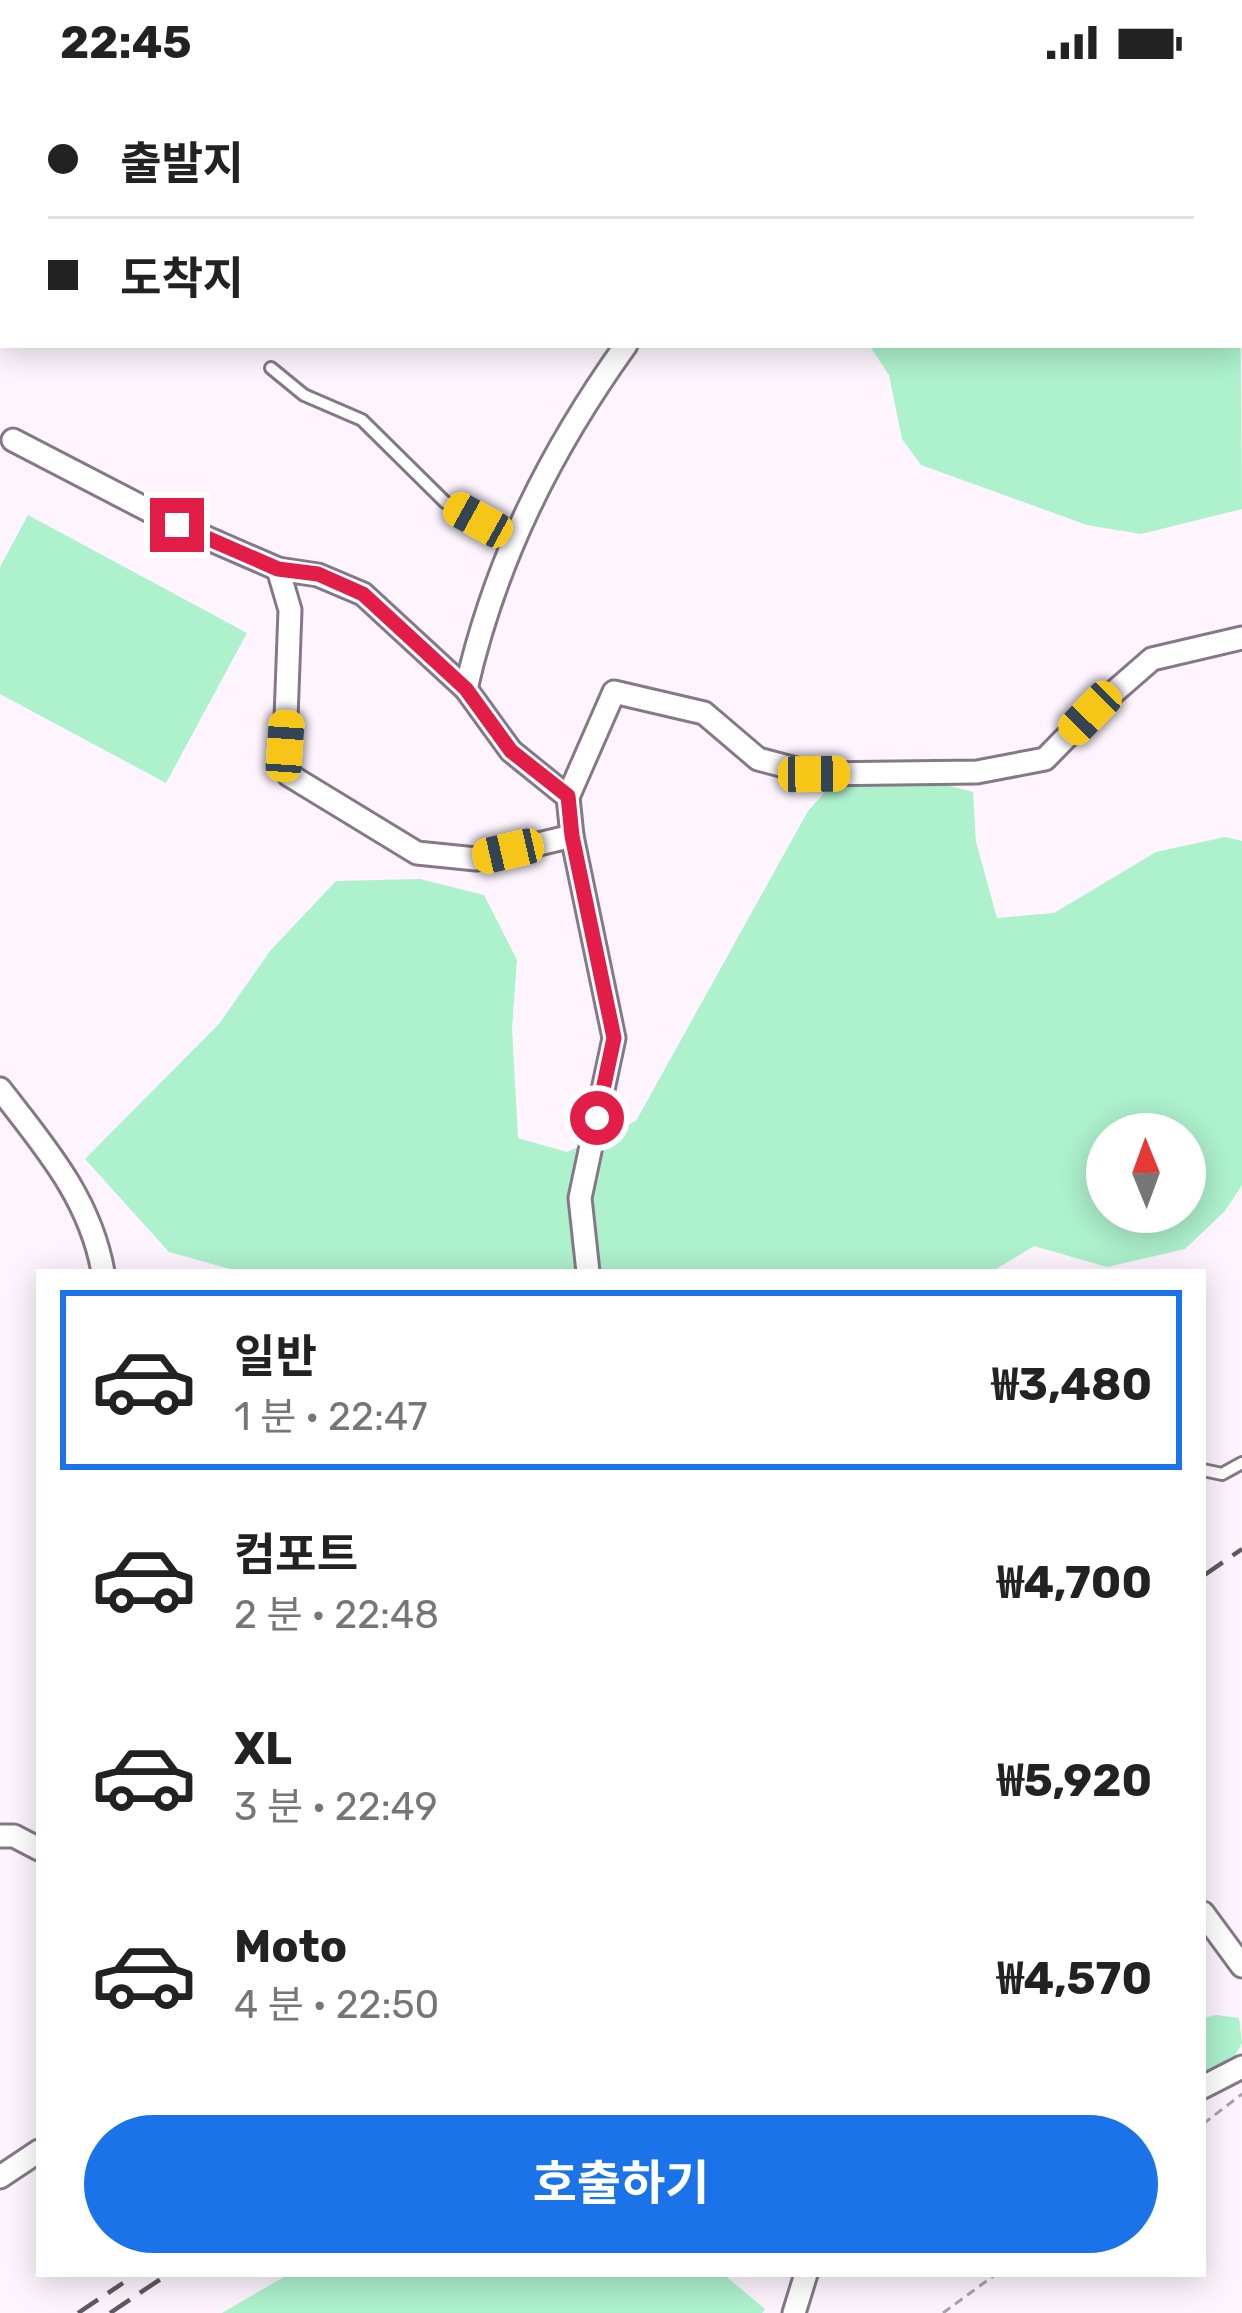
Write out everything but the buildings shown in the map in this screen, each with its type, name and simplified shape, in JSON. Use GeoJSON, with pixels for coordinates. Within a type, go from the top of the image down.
{"type":"FeatureCollection","features":[{"type":"Feature","properties":{"kind":"street"},"geometry":{"type":"LineString","coordinates":[[466,689],[482,622],[512,539],[579,411],[624,348]]}},
{"type":"Feature","properties":{"kind":"street"},"geometry":{"type":"LineString","coordinates":[[13,440],[177,525],[278,569],[318,574],[363,594],[466,689],[511,751],[568,796]]}},
{"type":"Feature","properties":{"kind":"street"},"geometry":{"type":"LineString","coordinates":[[278,569],[290,610],[285,746],[289,776],[417,853],[476,859],[572,836]]}},
{"type":"Feature","properties":{"kind":"street"},"geometry":{"type":"LineString","coordinates":[[588,1269],[580,1198],[614,1038],[568,796],[614,692],[704,713],[758,759],[814,774],[977,772],[1045,759],[1152,659],[1242,638]]}},
{"type":"Feature","properties":{"kind":"street"},"geometry":{"type":"LineString","coordinates":[[0,1089],[56,1158],[98,1240],[103,1269]]}},
{"type":"Feature","properties":{"kind":"street"},"geometry":{"type":"LineString","coordinates":[[0,1836],[14,1836],[36,1848]]}},
{"type":"Feature","properties":{"kind":"street"},"geometry":{"type":"LineString","coordinates":[[1206,1917],[1242,1966]]}},
{"type":"Feature","properties":{"kind":"street"},"geometry":{"type":"LineString","coordinates":[[1206,2085],[1242,2067]]}},
{"type":"Feature","properties":{"kind":"street"},"geometry":{"type":"LineString","coordinates":[[0,2177],[36,2153]]}},
{"type":"Feature","properties":{"kind":"street"},"geometry":{"type":"LineString","coordinates":[[794,2313],[805,2277]]}},
{"type":"Feature","properties":{"kind":"lane"},"geometry":{"type":"LineString","coordinates":[[271,368],[304,395],[362,420],[445,502],[512,539]]}},
{"type":"Feature","properties":{"kind":"lane"},"geometry":{"type":"LineString","coordinates":[[1206,1471],[1222,1474],[1242,1463]]}},
{"type":"Feature","properties":{"kind":"path"},"geometry":{"type":"LineString","coordinates":[[1206,2122],[1242,2094]]}},
{"type":"Feature","properties":{"kind":"path"},"geometry":{"type":"LineString","coordinates":[[943,2313],[992,2277]]}},
{"type":"Feature","properties":{"kind":"green space"},"geometry":{"type":"Polygon","coordinates":[[[871,348],[1241,348],[1242,509],[1141,534],[1087,525],[921,465],[902,439],[889,375],[871,348]]]}},
{"type":"Feature","properties":{"kind":"green space"},"geometry":{"type":"Polygon","coordinates":[[[28,515],[247,633],[166,783],[0,694],[0,567],[28,515]]]}},
{"type":"Feature","properties":{"kind":"green space"},"geometry":{"type":"Polygon","coordinates":[[[913,776],[973,792],[976,842],[997,918],[1054,913],[1156,852],[1225,837],[1242,841],[1242,1185],[1206,1229],[1206,1113],[1086,1113],[1086,1233],[1202,1233],[1185,1249],[1107,1267],[1034,1246],[996,1269],[230,1269],[169,1252],[85,1159],[219,1024],[270,951],[336,881],[420,879],[484,895],[517,960],[512,1028],[518,1138],[567,1152],[636,1121],[808,811],[826,791],[913,776]]]}},
{"type":"Feature","properties":{"kind":"green space"},"geometry":{"type":"Polygon","coordinates":[[[1206,2017],[1239,2018],[1242,2043],[1226,2071],[1206,2074],[1206,2017]]]}},
{"type":"Feature","properties":{"kind":"green space"},"geometry":{"type":"Polygon","coordinates":[[[284,2277],[727,2277],[765,2309],[762,2313],[222,2313],[284,2277]]]}},
{"type":"Feature","properties":{"kind":"railway"},"geometry":{"type":"LineString","coordinates":[[1206,1574],[1242,1549]]}},
{"type":"Feature","properties":{"kind":"railway"},"geometry":{"type":"LineString","coordinates":[[110,2313],[164,2277]]}},
{"type":"Feature","properties":{"kind":"railway"},"geometry":{"type":"LineString","coordinates":[[78,2313],[123,2283]]}},
{"type":"Feature","properties":{"kind":"route"},"geometry":{"type":"LineString","coordinates":[[177,525],[278,569],[318,574],[363,594],[466,689],[511,751],[568,796],[614,1038],[597,1118]]}}]}
